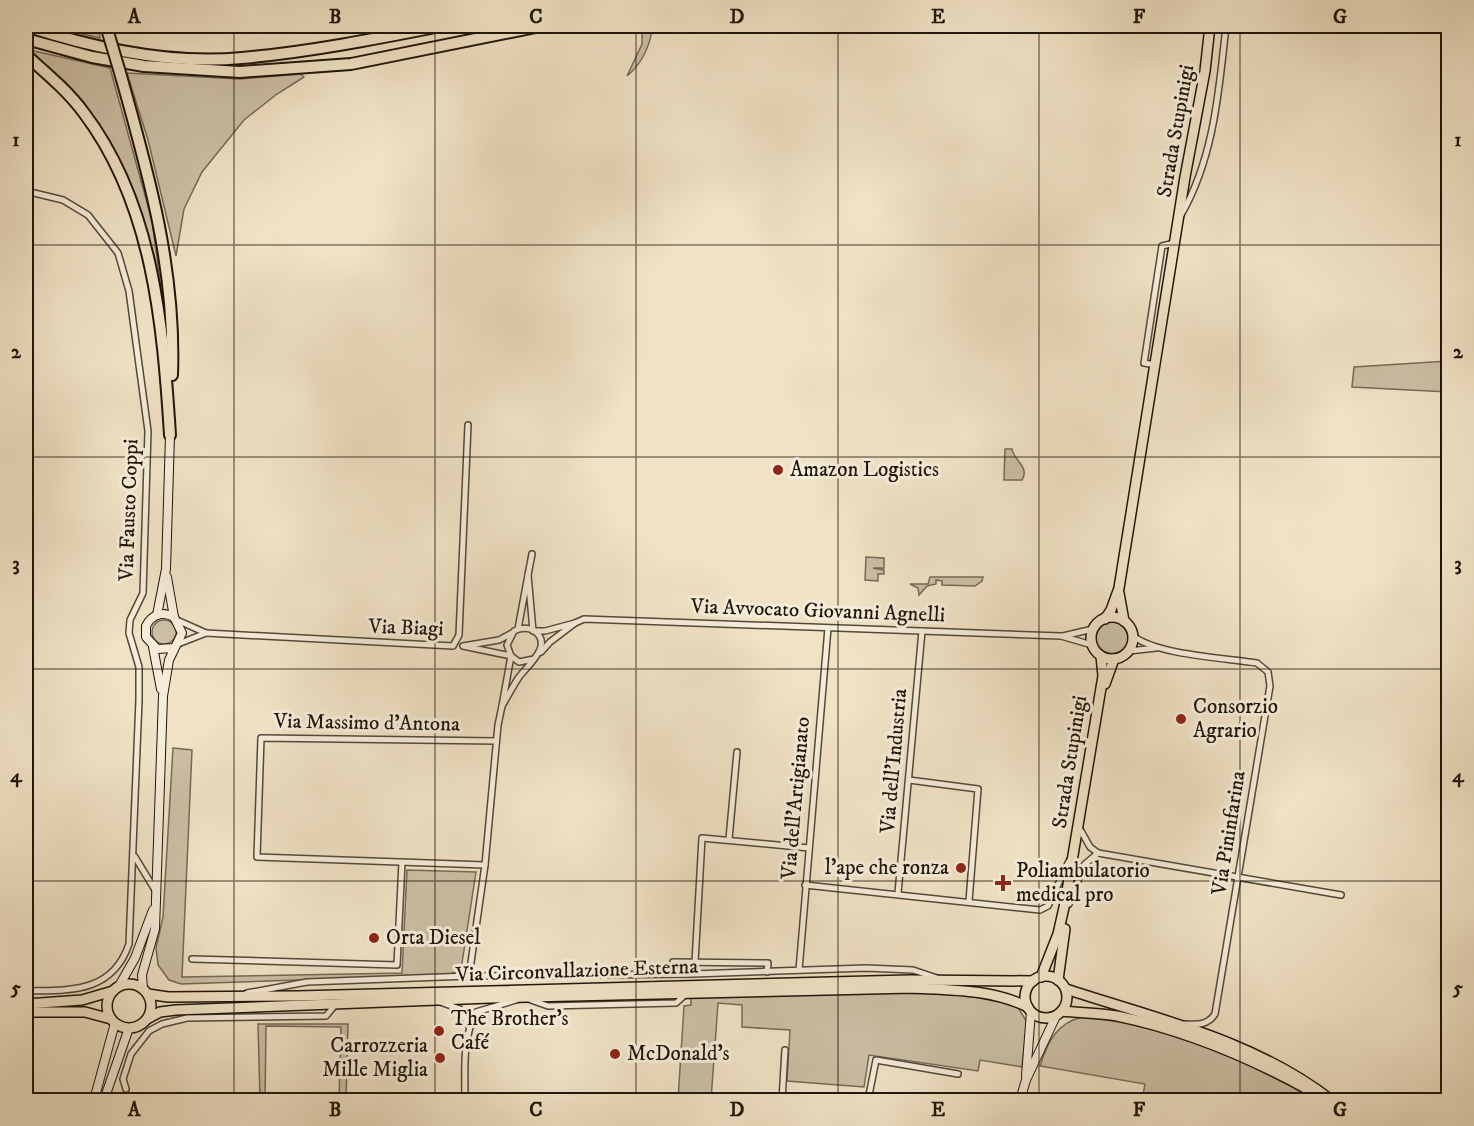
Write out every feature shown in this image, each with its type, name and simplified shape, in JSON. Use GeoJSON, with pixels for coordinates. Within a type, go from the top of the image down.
{"type":"FeatureCollection","features":[{"type":"Feature","properties":{"kind":"highway"},"geometry":{"type":"LineString","coordinates":[[26,26],[95,46],[144,54],[240,58],[343,45],[441,26]]}},
{"type":"Feature","properties":{"kind":"highway"},"geometry":{"type":"LineString","coordinates":[[26,39],[92,57],[144,66],[240,72],[351,64],[541,26]]}},
{"type":"Feature","properties":{"kind":"highway"},"geometry":{"type":"LineString","coordinates":[[107,27],[159,219],[171,301],[174,345],[170,435]]}},
{"type":"Feature","properties":{"kind":"highway"},"geometry":{"type":"LineString","coordinates":[[26,55],[55,81],[84,113],[117,166],[135,210],[153,284],[165,348],[170,435]]}},
{"type":"Feature","properties":{"kind":"main road","name":"Strada Stupinigi"},"geometry":{"type":"LineString","coordinates":[[1094,629],[1111,610],[1119,588],[1205,71],[1210,26]]}},
{"type":"Feature","properties":{"kind":"main road","name":"Strada Stupinigi"},"geometry":{"type":"LineString","coordinates":[[1119,588],[1124,621],[1133,636]]}},
{"type":"Feature","properties":{"kind":"main road"},"geometry":{"type":"LineString","coordinates":[[1105,619],[1124,621]]}},
{"type":"Feature","properties":{"kind":"main road"},"geometry":{"type":"LineString","coordinates":[[1094,629],[1092,645],[1101,656],[1114,659],[1129,651],[1133,636]]}},
{"type":"Feature","properties":{"kind":"main road","name":"Strada Stupinigi"},"geometry":{"type":"LineString","coordinates":[[1037,979],[1058,934],[1102,676],[1101,656]]}},
{"type":"Feature","properties":{"kind":"main road","name":"Strada Stupinigi"},"geometry":{"type":"LineString","coordinates":[[1058,980],[1106,678],[1114,659]]}},
{"type":"Feature","properties":{"kind":"main road"},"geometry":{"type":"LineString","coordinates":[[1029,1010],[1026,993],[1037,979]]}},
{"type":"Feature","properties":{"kind":"main road"},"geometry":{"type":"LineString","coordinates":[[1058,980],[1065,990],[1067,1001],[1059,1014]]}},
{"type":"Feature","properties":{"kind":"main road","name":"Via Circonvallazione Esterna"},"geometry":{"type":"LineString","coordinates":[[26,1004],[82,1000],[132,984],[146,992],[208,997],[1058,980]]}},
{"type":"Feature","properties":{"kind":"main road"},"geometry":{"type":"LineString","coordinates":[[113,1021],[107,1008],[116,988]]}},
{"type":"Feature","properties":{"kind":"main road","name":"Via Circonvallazione Esterna"},"geometry":{"type":"LineString","coordinates":[[129,1028],[142,1024],[160,1012],[176,1010],[686,993],[911,988],[971,990],[1009,998],[1043,1018],[1059,1014],[1114,1016],[1179,1032],[1226,1050],[1330,1101]]}},
{"type":"Feature","properties":{"kind":"main road","name":"Via Circonvallazione Esterna"},"geometry":{"type":"LineString","coordinates":[[1065,990],[1180,1024],[1227,1042],[1293,1073],[1330,1101]]}},
{"type":"Feature","properties":{"kind":"main road"},"geometry":{"type":"LineString","coordinates":[[146,992],[151,1008],[147,1019]]}},
{"type":"Feature","properties":{"kind":"main road"},"geometry":{"type":"LineString","coordinates":[[26,1012],[85,1012],[129,1028]]}},
{"type":"Feature","properties":{"kind":"street"},"geometry":{"type":"LineString","coordinates":[[207,26],[255,26]]}},
{"type":"Feature","properties":{"kind":"street"},"geometry":{"type":"LineString","coordinates":[[1179,218],[1194,193],[1205,163],[1226,26]]}},
{"type":"Feature","properties":{"kind":"street","name":"Via Fausto Coppi"},"geometry":{"type":"LineString","coordinates":[[26,191],[63,200],[88,215],[118,254],[129,291],[148,431],[143,593],[130,620],[129,633],[139,667],[134,856],[129,944],[120,962],[101,981],[83,988],[26,991]]}},
{"type":"Feature","properties":{"kind":"street","name":"Via Biagi"},"geometry":{"type":"LineString","coordinates":[[177,619],[207,633],[453,646],[459,635],[468,424]]}},
{"type":"Feature","properties":{"kind":"street"},"geometry":{"type":"LineString","coordinates":[[157,615],[166,569],[170,435]]}},
{"type":"Feature","properties":{"kind":"street"},"geometry":{"type":"LineString","coordinates":[[518,629],[531,554]]}},
{"type":"Feature","properties":{"kind":"street"},"geometry":{"type":"LineString","coordinates":[[146,992],[142,975],[155,929],[163,696],[175,646],[182,633],[166,569]]}},
{"type":"Feature","properties":{"kind":"street"},"geometry":{"type":"LineString","coordinates":[[528,575],[533,630],[540,639],[536,657]]}},
{"type":"Feature","properties":{"kind":"street"},"geometry":{"type":"LineString","coordinates":[[163,696],[153,647],[146,631],[148,622],[157,615],[164,613],[177,619]]}},
{"type":"Feature","properties":{"kind":"street","name":"Via Avvocato Giovanni Agnelli"},"geometry":{"type":"LineString","coordinates":[[533,630],[546,631],[584,619],[1061,636],[1094,629]]}},
{"type":"Feature","properties":{"kind":"street"},"geometry":{"type":"LineString","coordinates":[[502,706],[519,678],[536,657],[550,642],[575,623]]}},
{"type":"Feature","properties":{"kind":"street","name":"Via dell'Artigianato"},"geometry":{"type":"LineString","coordinates":[[799,970],[828,628]]}},
{"type":"Feature","properties":{"kind":"street"},"geometry":{"type":"LineString","coordinates":[[453,646],[493,642],[518,629],[533,630]]}},
{"type":"Feature","properties":{"kind":"street","name":"Via dell'Industria"},"geometry":{"type":"LineString","coordinates":[[898,893],[922,631]]}},
{"type":"Feature","properties":{"kind":"street","name":"Via Biagi"},"geometry":{"type":"LineString","coordinates":[[175,646],[207,633]]}},
{"type":"Feature","properties":{"kind":"street"},"geometry":{"type":"LineString","coordinates":[[469,976],[484,865],[498,725],[511,656],[507,645],[512,633]]}},
{"type":"Feature","properties":{"kind":"street","name":"Via Avvocato Giovanni Agnelli"},"geometry":{"type":"LineString","coordinates":[[1061,636],[1092,645]]}},
{"type":"Feature","properties":{"kind":"street","name":"Via Pininfarina"},"geometry":{"type":"LineString","coordinates":[[1133,636],[1141,642],[1161,648],[1257,663],[1268,672],[1270,686],[1217,1004],[1211,1021],[1204,1024],[1180,1024]]}},
{"type":"Feature","properties":{"kind":"street"},"geometry":{"type":"LineString","coordinates":[[153,647],[162,650],[175,646]]}},
{"type":"Feature","properties":{"kind":"street"},"geometry":{"type":"LineString","coordinates":[[463,646],[511,656],[524,662],[536,657]]}},
{"type":"Feature","properties":{"kind":"street","name":"Via Pininfarina"},"geometry":{"type":"LineString","coordinates":[[1129,651],[1161,648]]}},
{"type":"Feature","properties":{"kind":"street","name":"Via Massimo d'Antona"},"geometry":{"type":"LineString","coordinates":[[484,865],[257,857],[261,738],[496,741]]}},
{"type":"Feature","properties":{"kind":"street"},"geometry":{"type":"LineString","coordinates":[[737,752],[729,839],[809,848]]}},
{"type":"Feature","properties":{"kind":"street"},"geometry":{"type":"LineString","coordinates":[[909,780],[978,789],[969,901]]}},
{"type":"Feature","properties":{"kind":"street"},"geometry":{"type":"LineString","coordinates":[[1081,831],[1090,847],[1098,853],[1341,895]]}},
{"type":"Feature","properties":{"kind":"street","name":"Via Circonvallazione Esterna"},"geometry":{"type":"LineString","coordinates":[[695,962],[702,838],[729,839]]}},
{"type":"Feature","properties":{"kind":"street"},"geometry":{"type":"LineString","coordinates":[[805,885],[1045,909],[1074,850]]}},
{"type":"Feature","properties":{"kind":"street"},"geometry":{"type":"LineString","coordinates":[[1069,904],[1084,865],[1098,853]]}},
{"type":"Feature","properties":{"kind":"street"},"geometry":{"type":"LineString","coordinates":[[134,856],[156,891]]}},
{"type":"Feature","properties":{"kind":"street"},"geometry":{"type":"LineString","coordinates":[[192,959],[397,965],[402,862]]}},
{"type":"Feature","properties":{"kind":"street"},"geometry":{"type":"LineString","coordinates":[[116,988],[135,958],[155,906]]}},
{"type":"Feature","properties":{"kind":"street","name":"Via Circonvallazione Esterna"},"geometry":{"type":"LineString","coordinates":[[673,974],[673,962],[768,963],[767,972]]}},
{"type":"Feature","properties":{"kind":"street","name":"Via Circonvallazione Esterna"},"geometry":{"type":"LineString","coordinates":[[208,997],[307,982],[469,976],[673,974],[866,968],[913,970],[947,981]]}},
{"type":"Feature","properties":{"kind":"street","name":"Via Circonvallazione Esterna"},"geometry":{"type":"LineString","coordinates":[[469,1026],[476,1012],[482,1008],[523,998]]}},
{"type":"Feature","properties":{"kind":"street"},"geometry":{"type":"LineString","coordinates":[[435,1000],[460,1010],[469,1026],[465,1047],[465,1101]]}},
{"type":"Feature","properties":{"kind":"street","name":"Via Circonvallazione Esterna"},"geometry":{"type":"LineString","coordinates":[[126,1089],[123,1078],[135,1048],[149,1031],[162,1024],[187,1018],[326,1016],[336,1004]]}},
{"type":"Feature","properties":{"kind":"street"},"geometry":{"type":"LineString","coordinates":[[1026,1080],[1029,1010]]}},
{"type":"Feature","properties":{"kind":"street"},"geometry":{"type":"LineString","coordinates":[[1020,1101],[1026,1080],[1059,1014]]}},
{"type":"Feature","properties":{"kind":"street"},"geometry":{"type":"LineString","coordinates":[[94,1101],[113,1021]]}},
{"type":"Feature","properties":{"kind":"street"},"geometry":{"type":"LineString","coordinates":[[104,1101],[129,1028]]}},
{"type":"Feature","properties":{"kind":"street"},"geometry":{"type":"LineString","coordinates":[[782,1101],[785,1050]]}},
{"type":"Feature","properties":{"kind":"street"},"geometry":{"type":"LineString","coordinates":[[868,1101],[876,1060],[958,1074]]}},
{"type":"Feature","properties":{"kind":"shaded area"},"geometry":{"type":"Polygon","coordinates":[[[48,26],[98,26],[100,38],[48,26]]]}},
{"type":"Feature","properties":{"kind":"shaded area"},"geometry":{"type":"Polygon","coordinates":[[[642,26],[653,26],[650,40],[645,53],[627,76],[642,44],[642,26]]]}},
{"type":"Feature","properties":{"kind":"shaded area"},"geometry":{"type":"Polygon","coordinates":[[[34,51],[110,68],[152,221],[163,302],[156,282],[139,208],[120,161],[95,122],[29,52],[34,51]]]}},
{"type":"Feature","properties":{"kind":"shaded area"},"geometry":{"type":"Polygon","coordinates":[[[127,73],[239,79],[301,74],[304,77],[277,94],[244,120],[202,172],[184,209],[176,256],[148,140],[127,73]]]}},
{"type":"Feature","properties":{"kind":"shaded area"},"geometry":{"type":"Polygon","coordinates":[[[1448,361],[1448,392],[1352,387],[1354,367],[1448,361]]]}},
{"type":"Feature","properties":{"kind":"shaded area"},"geometry":{"type":"Polygon","coordinates":[[[1005,449],[1012,449],[1023,468],[1022,480],[1004,480],[1005,449]]]}},
{"type":"Feature","properties":{"kind":"shaded area"},"geometry":{"type":"Polygon","coordinates":[[[866,557],[884,558],[884,568],[873,568],[884,570],[884,574],[878,574],[878,581],[865,580],[866,557]]]}},
{"type":"Feature","properties":{"kind":"shaded area"},"geometry":{"type":"Polygon","coordinates":[[[930,577],[983,577],[982,581],[975,586],[942,585],[942,581],[936,580],[936,584],[927,586],[919,595],[918,588],[910,584],[928,584],[930,577]]]}},
{"type":"Feature","properties":{"kind":"shaded area"},"geometry":{"type":"Polygon","coordinates":[[[164,620],[172,624],[176,632],[172,640],[164,644],[156,640],[152,632],[156,624],[164,620]]]}},
{"type":"Feature","properties":{"kind":"shaded area"},"geometry":{"type":"Polygon","coordinates":[[[1112,622],[1123,627],[1128,638],[1123,649],[1112,654],[1101,649],[1096,638],[1101,627],[1112,622]]]}},
{"type":"Feature","properties":{"kind":"shaded area"},"geometry":{"type":"Polygon","coordinates":[[[173,748],[192,750],[182,977],[402,973],[407,870],[476,872],[462,963],[458,972],[446,975],[181,984],[169,980],[158,965],[156,948],[163,917],[173,748]]]}},
{"type":"Feature","properties":{"kind":"shaded area"},"geometry":{"type":"Polygon","coordinates":[[[912,991],[973,994],[1017,1006],[1027,1022],[1022,1067],[980,1060],[978,1071],[869,1055],[864,1087],[787,1081],[790,1030],[742,1027],[742,1005],[718,1003],[711,1100],[678,1100],[684,1006],[691,1005],[691,997],[912,991]]]}},
{"type":"Feature","properties":{"kind":"shaded area"},"geometry":{"type":"Polygon","coordinates":[[[1083,1017],[1144,1027],[1203,1045],[1261,1070],[1314,1100],[1142,1100],[1145,1084],[1040,1066],[1054,1035],[1066,1024],[1083,1017]]]}},
{"type":"Feature","properties":{"kind":"shaded area"},"geometry":{"type":"Polygon","coordinates":[[[258,1024],[348,1024],[346,1100],[339,1100],[341,1027],[266,1026],[265,1100],[260,1100],[258,1024]]]}},
{"type":"Feature","properties":{"kind":"place","name":"Amazon Logistics"},"geometry":{"type":"Point","coordinates":[778,470]}},
{"type":"Feature","properties":{"kind":"place","name":"Consorzio Agrario"},"geometry":{"type":"Point","coordinates":[1181,719]}},
{"type":"Feature","properties":{"kind":"place","name":"l'ape che ronza"},"geometry":{"type":"Point","coordinates":[961,868]}},
{"type":"Feature","properties":{"kind":"place","name":"Poliambulatorio medical pro"},"geometry":{"type":"Point","coordinates":[1003,883]}},
{"type":"Feature","properties":{"kind":"place","name":"Orta Diesel"},"geometry":{"type":"Point","coordinates":[374,938]}},
{"type":"Feature","properties":{"kind":"place","name":"The Brother's Café"},"geometry":{"type":"Point","coordinates":[439,1031]}},
{"type":"Feature","properties":{"kind":"place","name":"McDonald's"},"geometry":{"type":"Point","coordinates":[615,1054]}},
{"type":"Feature","properties":{"kind":"place","name":"Carrozzeria Mille Miglia"},"geometry":{"type":"Point","coordinates":[440,1058]}}]}
